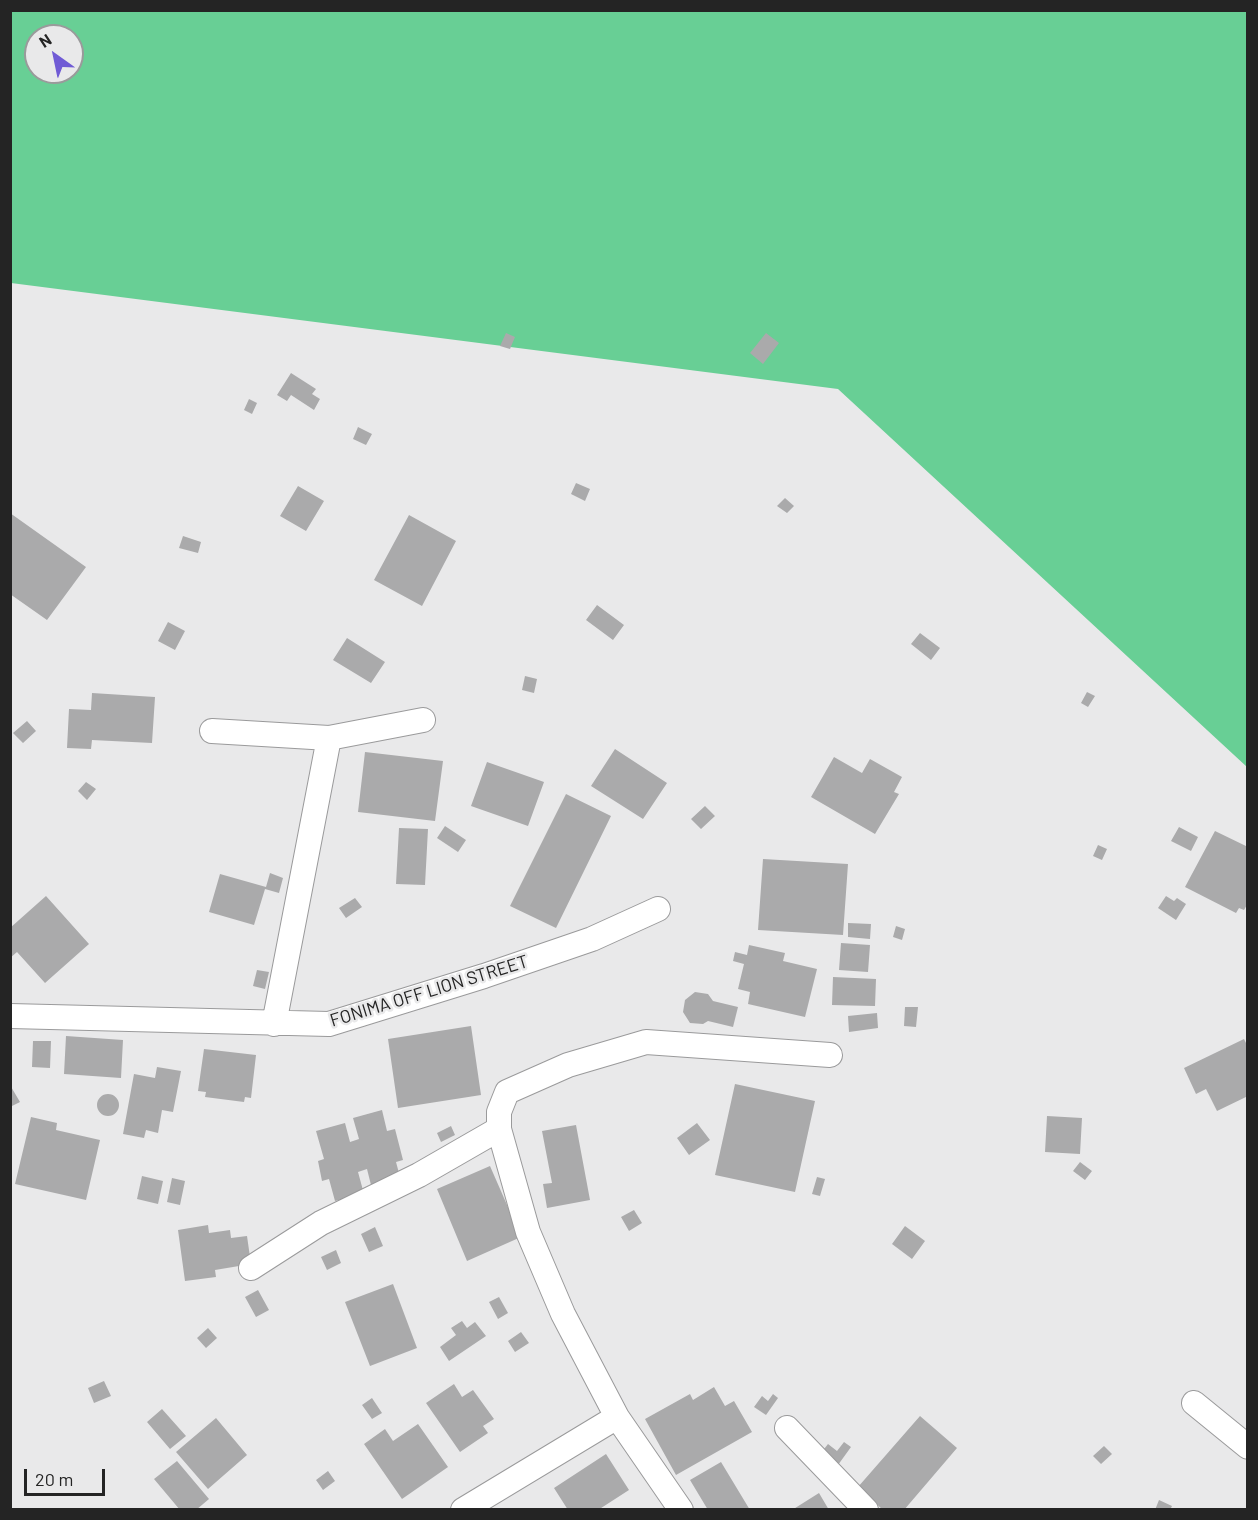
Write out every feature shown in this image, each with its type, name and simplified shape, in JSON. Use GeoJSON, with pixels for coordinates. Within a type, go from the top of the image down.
{"type":"FeatureCollection","features":[{"type":"Feature","properties":{"kind":"street"},"geometry":{"type":"LineString","coordinates":[[212,731],[329,738],[423,720]]}},
{"type":"Feature","properties":{"kind":"street"},"geometry":{"type":"LineString","coordinates":[[274,1024],[329,738]]}},
{"type":"Feature","properties":{"kind":"street","name":"FONIMA OFF LION STREET"},"geometry":{"type":"LineString","coordinates":[[10,1016],[329,1024],[484,976],[592,939],[658,909]]}},
{"type":"Feature","properties":{"kind":"street"},"geometry":{"type":"LineString","coordinates":[[681,1509],[617,1417],[563,1314],[528,1232],[499,1129],[500,1112],[507,1092],[568,1065],[646,1042],[830,1054]]}},
{"type":"Feature","properties":{"kind":"street"},"geometry":{"type":"LineString","coordinates":[[251,1268],[321,1223],[419,1175],[499,1129]]}},
{"type":"Feature","properties":{"kind":"street"},"geometry":{"type":"LineString","coordinates":[[1194,1403],[1248,1447]]}},
{"type":"Feature","properties":{"kind":"street"},"geometry":{"type":"LineString","coordinates":[[464,1509],[617,1417]]}},
{"type":"Feature","properties":{"kind":"street"},"geometry":{"type":"LineString","coordinates":[[787,1428],[866,1509]]}},
{"type":"Feature","properties":{"kind":"green space"},"geometry":{"type":"Polygon","coordinates":[[[11,11],[1247,11],[1247,767],[838,389],[11,283],[11,11]]]}},
{"type":"Feature","properties":{"kind":"building"},"geometry":{"type":"Polygon","coordinates":[[[506,333],[515,337],[510,349],[500,346],[506,333]]]}},
{"type":"Feature","properties":{"kind":"building"},"geometry":{"type":"Polygon","coordinates":[[[766,333],[779,343],[763,364],[750,353],[766,333]]]}},
{"type":"Feature","properties":{"kind":"building"},"geometry":{"type":"Polygon","coordinates":[[[291,373],[316,389],[312,394],[320,399],[314,410],[291,395],[287,401],[277,395],[291,373]]]}},
{"type":"Feature","properties":{"kind":"building"},"geometry":{"type":"Polygon","coordinates":[[[249,399],[257,403],[252,414],[244,410],[249,399]]]}},
{"type":"Feature","properties":{"kind":"building"},"geometry":{"type":"Polygon","coordinates":[[[358,427],[372,434],[366,445],[353,439],[358,427]]]}},
{"type":"Feature","properties":{"kind":"building"},"geometry":{"type":"Polygon","coordinates":[[[576,483],[590,489],[585,501],[571,494],[576,483]]]}},
{"type":"Feature","properties":{"kind":"building"},"geometry":{"type":"Polygon","coordinates":[[[298,486],[324,501],[306,531],[280,516],[298,486]]]}},
{"type":"Feature","properties":{"kind":"building"},"geometry":{"type":"Polygon","coordinates":[[[785,498],[794,506],[787,513],[777,506],[785,498]]]}},
{"type":"Feature","properties":{"kind":"building"},"geometry":{"type":"Polygon","coordinates":[[[10,513],[86,567],[47,620],[10,594],[10,513]]]}},
{"type":"Feature","properties":{"kind":"building"},"geometry":{"type":"Polygon","coordinates":[[[409,515],[456,541],[422,606],[374,580],[409,515]]]}},
{"type":"Feature","properties":{"kind":"building"},"geometry":{"type":"Polygon","coordinates":[[[183,536],[201,542],[198,553],[179,548],[183,536]]]}},
{"type":"Feature","properties":{"kind":"building"},"geometry":{"type":"Polygon","coordinates":[[[597,605],[624,625],[613,640],[586,620],[597,605]]]}},
{"type":"Feature","properties":{"kind":"building"},"geometry":{"type":"Polygon","coordinates":[[[168,622],[185,631],[175,650],[158,641],[168,622]]]}},
{"type":"Feature","properties":{"kind":"building"},"geometry":{"type":"Polygon","coordinates":[[[920,633],[940,648],[931,660],[911,644],[920,633]]]}},
{"type":"Feature","properties":{"kind":"building"},"geometry":{"type":"Polygon","coordinates":[[[347,638],[385,662],[371,683],[333,660],[347,638]]]}},
{"type":"Feature","properties":{"kind":"building"},"geometry":{"type":"Polygon","coordinates":[[[525,676],[537,679],[534,693],[522,690],[525,676]]]}},
{"type":"Feature","properties":{"kind":"building"},"geometry":{"type":"Polygon","coordinates":[[[1087,692],[1095,696],[1088,707],[1081,703],[1087,692]]]}},
{"type":"Feature","properties":{"kind":"building"},"geometry":{"type":"Polygon","coordinates":[[[92,693],[155,697],[152,743],[92,740],[91,749],[67,748],[69,709],[91,710],[92,693]]]}},
{"type":"Feature","properties":{"kind":"building"},"geometry":{"type":"Polygon","coordinates":[[[27,721],[36,731],[23,743],[13,733],[27,721]]]}},
{"type":"Feature","properties":{"kind":"building"},"geometry":{"type":"Polygon","coordinates":[[[615,749],[667,783],[643,819],[591,786],[615,749]]]}},
{"type":"Feature","properties":{"kind":"building"},"geometry":{"type":"Polygon","coordinates":[[[365,752],[443,761],[435,821],[358,812],[365,752]]]}},
{"type":"Feature","properties":{"kind":"building"},"geometry":{"type":"Polygon","coordinates":[[[834,757],[862,773],[870,759],[902,777],[894,792],[899,794],[875,834],[811,797],[834,757]]]}},
{"type":"Feature","properties":{"kind":"building"},"geometry":{"type":"Polygon","coordinates":[[[487,762],[544,782],[528,826],[471,806],[487,762]]]}},
{"type":"Feature","properties":{"kind":"building"},"geometry":{"type":"Polygon","coordinates":[[[86,782],[96,789],[87,800],[78,791],[86,782]]]}},
{"type":"Feature","properties":{"kind":"building"},"geometry":{"type":"Polygon","coordinates":[[[566,794],[611,816],[556,928],[510,906],[566,794]]]}},
{"type":"Feature","properties":{"kind":"building"},"geometry":{"type":"Polygon","coordinates":[[[705,806],[715,816],[701,829],[691,819],[705,806]]]}},
{"type":"Feature","properties":{"kind":"building"},"geometry":{"type":"Polygon","coordinates":[[[445,826],[466,840],[458,852],[437,838],[445,826]]]}},
{"type":"Feature","properties":{"kind":"building"},"geometry":{"type":"Polygon","coordinates":[[[1179,827],[1198,837],[1191,851],[1171,841],[1179,827]]]}},
{"type":"Feature","properties":{"kind":"building"},"geometry":{"type":"Polygon","coordinates":[[[399,828],[428,829],[425,885],[396,884],[399,828]]]}},
{"type":"Feature","properties":{"kind":"building"},"geometry":{"type":"Polygon","coordinates":[[[1215,831],[1248,847],[1248,903],[1244,910],[1239,908],[1236,913],[1185,887],[1215,831]]]}},
{"type":"Feature","properties":{"kind":"building"},"geometry":{"type":"Polygon","coordinates":[[[1098,845],[1107,849],[1102,860],[1093,856],[1098,845]]]}},
{"type":"Feature","properties":{"kind":"building"},"geometry":{"type":"Polygon","coordinates":[[[763,859],[848,864],[843,935],[758,930],[763,859]]]}},
{"type":"Feature","properties":{"kind":"building"},"geometry":{"type":"Polygon","coordinates":[[[270,873],[283,878],[279,893],[265,889],[254,925],[209,912],[220,874],[266,887],[270,873]]]}},
{"type":"Feature","properties":{"kind":"building"},"geometry":{"type":"Polygon","coordinates":[[[46,896],[89,944],[45,983],[17,952],[10,958],[10,928],[46,896]]]}},
{"type":"Feature","properties":{"kind":"building"},"geometry":{"type":"Polygon","coordinates":[[[1166,896],[1174,901],[1177,898],[1186,904],[1176,920],[1158,908],[1166,896]]]}},
{"type":"Feature","properties":{"kind":"building"},"geometry":{"type":"Polygon","coordinates":[[[355,898],[362,907],[346,918],[339,908],[355,898]]]}},
{"type":"Feature","properties":{"kind":"building"},"geometry":{"type":"Polygon","coordinates":[[[848,923],[871,924],[870,939],[848,937],[848,923]]]}},
{"type":"Feature","properties":{"kind":"building"},"geometry":{"type":"Polygon","coordinates":[[[896,926],[905,929],[902,940],[893,937],[896,926]]]}},
{"type":"Feature","properties":{"kind":"building"},"geometry":{"type":"Polygon","coordinates":[[[841,943],[870,945],[868,972],[839,970],[841,943]]]}},
{"type":"Feature","properties":{"kind":"building"},"geometry":{"type":"Polygon","coordinates":[[[749,945],[785,953],[783,961],[817,969],[805,1017],[748,1004],[750,992],[738,989],[744,964],[733,961],[735,952],[747,955],[749,945]]]}},
{"type":"Feature","properties":{"kind":"building"},"geometry":{"type":"Polygon","coordinates":[[[257,970],[269,972],[265,989],[253,986],[257,970]]]}},
{"type":"Feature","properties":{"kind":"building"},"geometry":{"type":"Polygon","coordinates":[[[833,977],[876,979],[875,1006],[832,1005],[833,977]]]}},
{"type":"Feature","properties":{"kind":"building"},"geometry":{"type":"Polygon","coordinates":[[[695,992],[708,994],[713,1001],[738,1007],[733,1027],[708,1021],[703,1024],[690,1023],[683,1012],[685,1000],[695,992]]]}},
{"type":"Feature","properties":{"kind":"building"},"geometry":{"type":"Polygon","coordinates":[[[905,1007],[918,1007],[916,1027],[904,1026],[905,1007]]]}},
{"type":"Feature","properties":{"kind":"building"},"geometry":{"type":"Polygon","coordinates":[[[877,1013],[878,1028],[849,1032],[848,1016],[877,1013]]]}},
{"type":"Feature","properties":{"kind":"building"},"geometry":{"type":"Polygon","coordinates":[[[471,1026],[481,1095],[398,1108],[388,1039],[471,1026]]]}},
{"type":"Feature","properties":{"kind":"building"},"geometry":{"type":"Polygon","coordinates":[[[66,1036],[123,1040],[121,1078],[64,1074],[66,1036]]]}},
{"type":"Feature","properties":{"kind":"building"},"geometry":{"type":"Polygon","coordinates":[[[1244,1039],[1248,1047],[1248,1096],[1217,1111],[1206,1089],[1196,1094],[1184,1068],[1244,1039]]]}},
{"type":"Feature","properties":{"kind":"building"},"geometry":{"type":"Polygon","coordinates":[[[33,1041],[51,1041],[50,1068],[32,1067],[33,1041]]]}},
{"type":"Feature","properties":{"kind":"building"},"geometry":{"type":"Polygon","coordinates":[[[204,1049],[256,1055],[251,1098],[245,1097],[244,1102],[205,1097],[206,1092],[198,1091],[204,1049]]]}},
{"type":"Feature","properties":{"kind":"building"},"geometry":{"type":"Polygon","coordinates":[[[157,1067],[181,1071],[173,1112],[162,1110],[158,1133],[146,1130],[144,1138],[123,1134],[134,1074],[155,1078],[157,1067]]]}},
{"type":"Feature","properties":{"kind":"building"},"geometry":{"type":"Polygon","coordinates":[[[735,1084],[815,1101],[795,1192],[715,1175],[735,1084]]]}},
{"type":"Feature","properties":{"kind":"building"},"geometry":{"type":"Polygon","coordinates":[[[10,1085],[20,1102],[10,1107],[10,1085]]]}},
{"type":"Feature","properties":{"kind":"building"},"geometry":{"type":"Polygon","coordinates":[[[108,1094],[116,1097],[119,1105],[116,1113],[108,1116],[100,1113],[97,1105],[100,1097],[108,1094]]]}},
{"type":"Feature","properties":{"kind":"building"},"geometry":{"type":"Polygon","coordinates":[[[382,1110],[387,1131],[395,1129],[403,1160],[396,1162],[400,1177],[371,1185],[367,1169],[358,1172],[364,1194],[335,1201],[329,1179],[322,1181],[318,1161],[324,1159],[316,1131],[345,1123],[350,1142],[359,1139],[353,1118],[382,1110]]]}},
{"type":"Feature","properties":{"kind":"building"},"geometry":{"type":"Polygon","coordinates":[[[1047,1116],[1082,1118],[1080,1154],[1045,1152],[1047,1116]]]}},
{"type":"Feature","properties":{"kind":"building"},"geometry":{"type":"Polygon","coordinates":[[[31,1117],[57,1123],[56,1130],[100,1140],[86,1200],[15,1184],[31,1117]]]}},
{"type":"Feature","properties":{"kind":"building"},"geometry":{"type":"Polygon","coordinates":[[[697,1123],[710,1140],[689,1155],[677,1138],[697,1123]]]}},
{"type":"Feature","properties":{"kind":"building"},"geometry":{"type":"Polygon","coordinates":[[[576,1125],[590,1200],[547,1208],[543,1184],[552,1183],[542,1131],[576,1125]]]}},
{"type":"Feature","properties":{"kind":"building"},"geometry":{"type":"Polygon","coordinates":[[[451,1126],[455,1135],[441,1142],[437,1133],[451,1126]]]}},
{"type":"Feature","properties":{"kind":"building"},"geometry":{"type":"Polygon","coordinates":[[[1080,1162],[1092,1171],[1085,1180],[1073,1171],[1080,1162]]]}},
{"type":"Feature","properties":{"kind":"building"},"geometry":{"type":"Polygon","coordinates":[[[490,1166],[521,1237],[467,1261],[437,1189],[490,1166]]]}},
{"type":"Feature","properties":{"kind":"building"},"geometry":{"type":"Polygon","coordinates":[[[142,1176],[163,1181],[158,1204],[137,1199],[142,1176]]]}},
{"type":"Feature","properties":{"kind":"building"},"geometry":{"type":"Polygon","coordinates":[[[817,1177],[825,1179],[820,1196],[812,1194],[817,1177]]]}},
{"type":"Feature","properties":{"kind":"building"},"geometry":{"type":"Polygon","coordinates":[[[172,1178],[185,1181],[180,1205],[167,1202],[172,1178]]]}},
{"type":"Feature","properties":{"kind":"building"},"geometry":{"type":"Polygon","coordinates":[[[634,1210],[642,1223],[629,1231],[621,1217],[634,1210]]]}},
{"type":"Feature","properties":{"kind":"building"},"geometry":{"type":"Polygon","coordinates":[[[208,1225],[209,1233],[230,1230],[231,1238],[247,1236],[251,1264],[215,1270],[216,1277],[185,1281],[178,1230],[208,1225]]]}},
{"type":"Feature","properties":{"kind":"building"},"geometry":{"type":"Polygon","coordinates":[[[905,1226],[925,1241],[912,1259],[892,1244],[905,1226]]]}},
{"type":"Feature","properties":{"kind":"building"},"geometry":{"type":"Polygon","coordinates":[[[375,1227],[383,1246],[369,1252],[361,1234],[375,1227]]]}},
{"type":"Feature","properties":{"kind":"building"},"geometry":{"type":"Polygon","coordinates":[[[336,1250],[341,1263],[327,1270],[321,1257],[336,1250]]]}},
{"type":"Feature","properties":{"kind":"building"},"geometry":{"type":"Polygon","coordinates":[[[393,1284],[417,1348],[370,1366],[345,1302],[393,1284]]]}},
{"type":"Feature","properties":{"kind":"building"},"geometry":{"type":"Polygon","coordinates":[[[258,1290],[269,1310],[256,1317],[245,1297],[258,1290]]]}},
{"type":"Feature","properties":{"kind":"building"},"geometry":{"type":"Polygon","coordinates":[[[499,1297],[508,1313],[498,1319],[489,1302],[499,1297]]]}},
{"type":"Feature","properties":{"kind":"building"},"geometry":{"type":"Polygon","coordinates":[[[462,1321],[467,1328],[475,1322],[486,1336],[449,1361],[440,1347],[456,1335],[451,1328],[462,1321]]]}},
{"type":"Feature","properties":{"kind":"building"},"geometry":{"type":"Polygon","coordinates":[[[208,1328],[217,1338],[206,1348],[197,1338],[208,1328]]]}},
{"type":"Feature","properties":{"kind":"building"},"geometry":{"type":"Polygon","coordinates":[[[521,1332],[529,1343],[515,1352],[508,1341],[521,1332]]]}},
{"type":"Feature","properties":{"kind":"building"},"geometry":{"type":"Polygon","coordinates":[[[104,1381],[111,1396],[94,1403],[88,1388],[104,1381]]]}},
{"type":"Feature","properties":{"kind":"building"},"geometry":{"type":"Polygon","coordinates":[[[454,1384],[462,1397],[473,1390],[494,1419],[483,1426],[488,1433],[460,1452],[426,1403],[454,1384]]]}},
{"type":"Feature","properties":{"kind":"building"},"geometry":{"type":"Polygon","coordinates":[[[714,1387],[725,1406],[734,1401],[752,1432],[676,1475],[645,1419],[690,1394],[693,1400],[714,1387]]]}},
{"type":"Feature","properties":{"kind":"building"},"geometry":{"type":"Polygon","coordinates":[[[773,1394],[778,1398],[766,1415],[754,1407],[762,1396],[768,1401],[773,1394]]]}},
{"type":"Feature","properties":{"kind":"building"},"geometry":{"type":"Polygon","coordinates":[[[372,1398],[382,1413],[372,1419],[362,1405],[372,1398]]]}},
{"type":"Feature","properties":{"kind":"building"},"geometry":{"type":"Polygon","coordinates":[[[162,1409],[186,1436],[170,1449],[147,1422],[162,1409]]]}},
{"type":"Feature","properties":{"kind":"building"},"geometry":{"type":"Polygon","coordinates":[[[920,1416],[957,1448],[904,1510],[883,1510],[858,1487],[920,1416]]]}},
{"type":"Feature","properties":{"kind":"building"},"geometry":{"type":"Polygon","coordinates":[[[216,1418],[247,1455],[208,1489],[176,1452],[216,1418]]]}},
{"type":"Feature","properties":{"kind":"building"},"geometry":{"type":"Polygon","coordinates":[[[418,1424],[448,1467],[402,1499],[364,1444],[385,1429],[393,1441],[418,1424]]]}},
{"type":"Feature","properties":{"kind":"building"},"geometry":{"type":"Polygon","coordinates":[[[844,1442],[851,1447],[838,1465],[821,1453],[828,1444],[837,1451],[844,1442]]]}},
{"type":"Feature","properties":{"kind":"building"},"geometry":{"type":"Polygon","coordinates":[[[1104,1446],[1112,1454],[1101,1464],[1093,1456],[1104,1446]]]}},
{"type":"Feature","properties":{"kind":"building"},"geometry":{"type":"Polygon","coordinates":[[[606,1454],[629,1490],[598,1510],[568,1510],[554,1488],[606,1454]]]}},
{"type":"Feature","properties":{"kind":"building"},"geometry":{"type":"Polygon","coordinates":[[[177,1461],[209,1499],[196,1510],[180,1510],[154,1479],[177,1461]]]}},
{"type":"Feature","properties":{"kind":"building"},"geometry":{"type":"Polygon","coordinates":[[[721,1462],[750,1510],[708,1510],[690,1480],[721,1462]]]}},
{"type":"Feature","properties":{"kind":"building"},"geometry":{"type":"Polygon","coordinates":[[[328,1471],[335,1481],[323,1490],[316,1480],[328,1471]]]}},
{"type":"Feature","properties":{"kind":"building"},"geometry":{"type":"Polygon","coordinates":[[[819,1493],[829,1510],[792,1510],[819,1493]]]}},
{"type":"Feature","properties":{"kind":"building"},"geometry":{"type":"Polygon","coordinates":[[[1159,1500],[1172,1506],[1170,1510],[1155,1510],[1159,1500]]]}}]}
